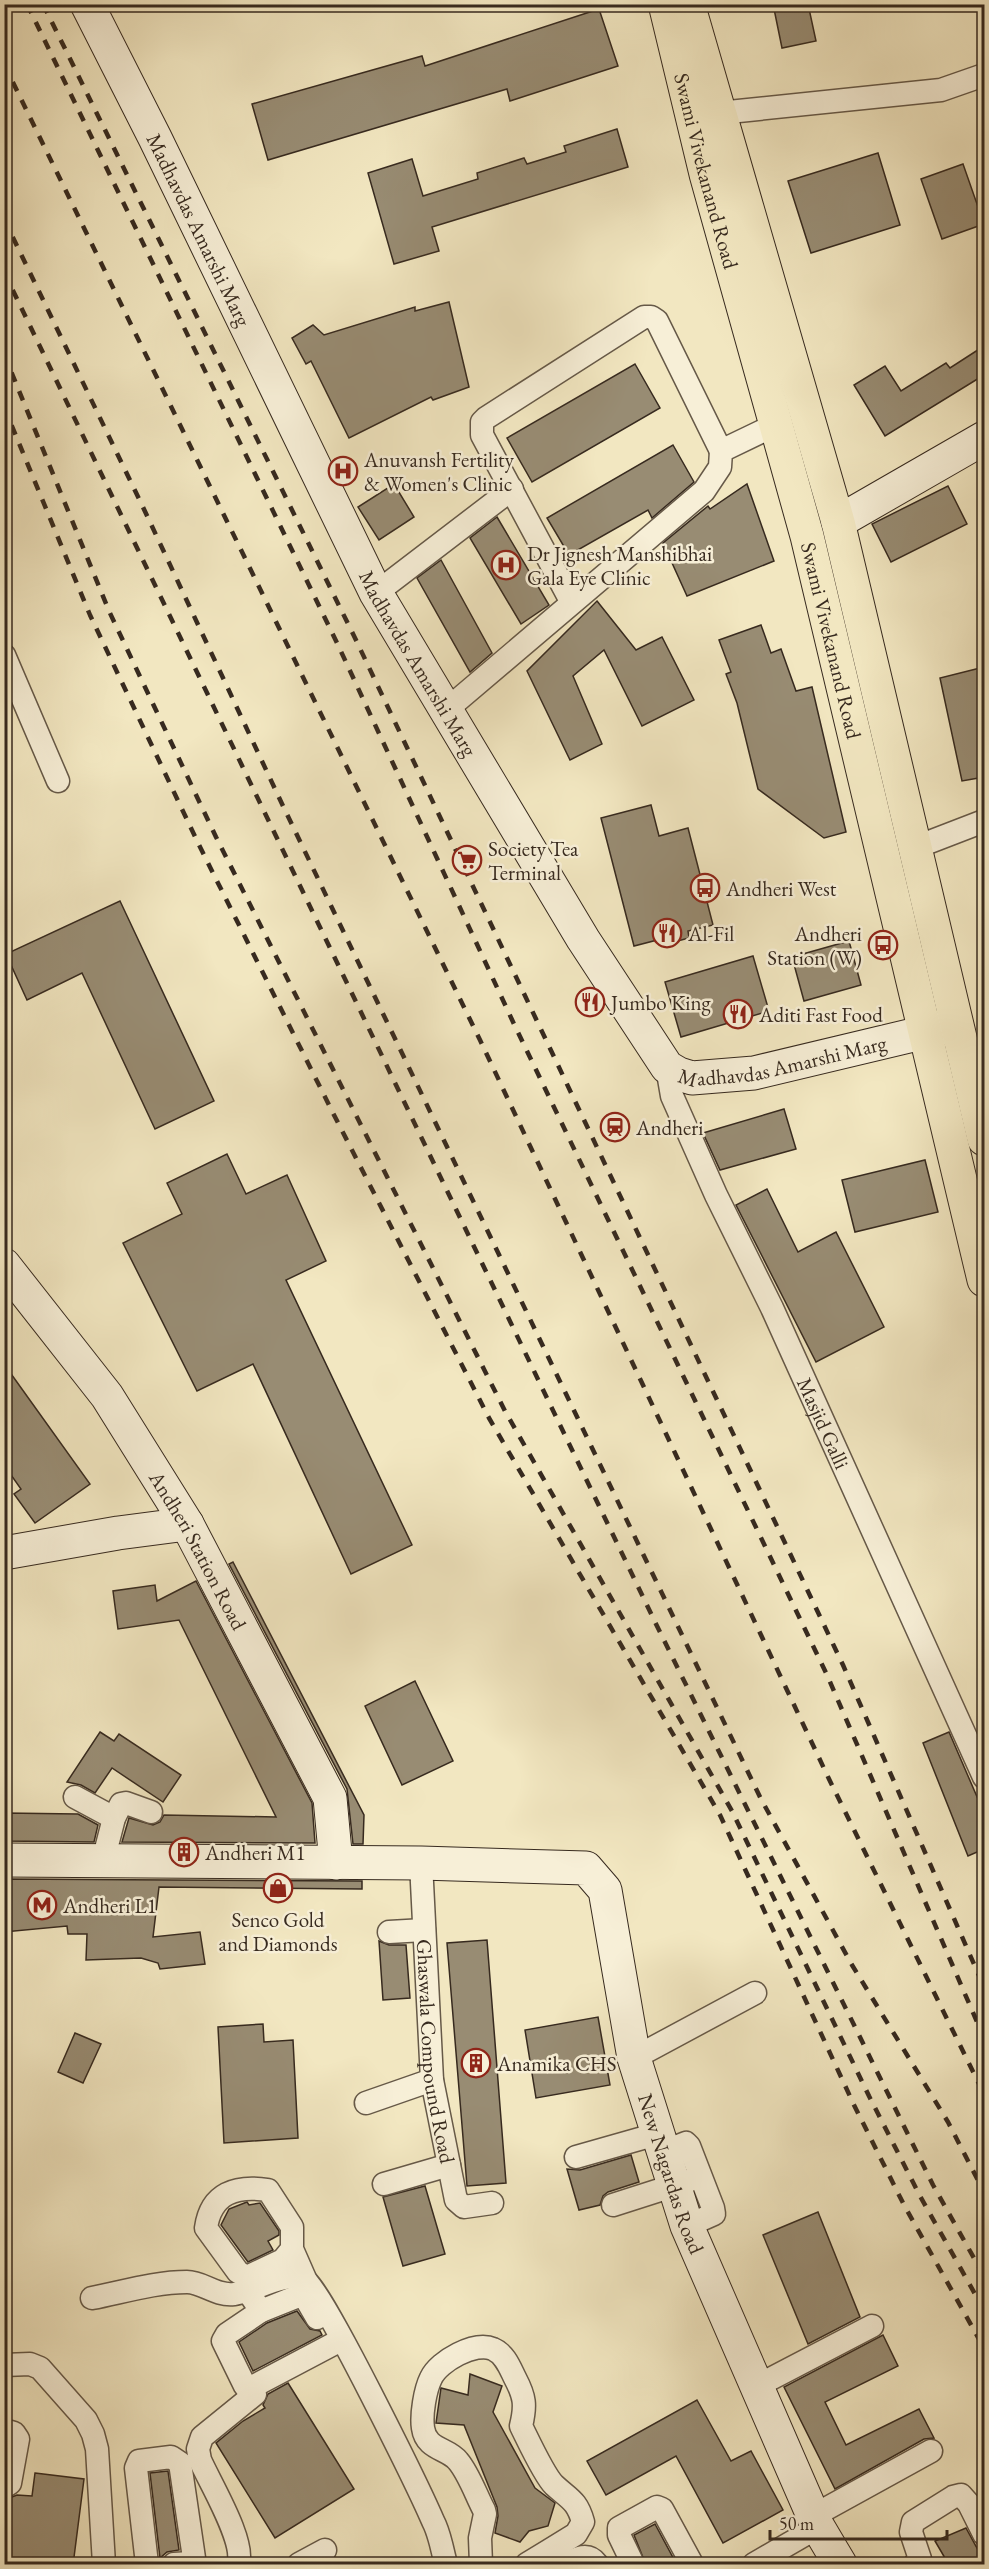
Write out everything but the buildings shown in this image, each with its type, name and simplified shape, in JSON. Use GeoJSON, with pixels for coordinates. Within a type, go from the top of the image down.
{"type":"FeatureCollection","features":[{"type":"Feature","properties":{"kind":"main road","name":"Madhavdas Amarshi Marg"},"geometry":{"type":"LineString","coordinates":[[87,4],[155,138],[376,593],[583,939],[667,1067],[692,1078],[754,1073],[957,1024]]}},
{"type":"Feature","properties":{"kind":"main road","name":"Swami Vivekanand Road"},"geometry":{"type":"LineString","coordinates":[[665,4],[706,174],[777,424],[812,559],[984,1280]]}},
{"type":"Feature","properties":{"kind":"main road","name":"Swami Vivekanand Road"},"geometry":{"type":"LineString","coordinates":[[688,4],[838,522],[957,1024],[976,1063],[984,1139]]}},
{"type":"Feature","properties":{"kind":"main road"},"geometry":{"type":"LineString","coordinates":[[838,522],[984,438]]}},
{"type":"Feature","properties":{"kind":"main road","name":"Andheri Station Road"},"geometry":{"type":"LineString","coordinates":[[4,1265],[107,1396],[187,1524],[330,1798],[336,1863]]}},
{"type":"Feature","properties":{"kind":"main road"},"geometry":{"type":"LineString","coordinates":[[4,1553],[118,1533],[187,1524]]}},
{"type":"Feature","properties":{"kind":"main road","name":"New Nagardas Road"},"geometry":{"type":"LineString","coordinates":[[4,1860],[421,1863],[586,1868],[604,1890],[634,2058],[677,2165],[687,2226],[815,2521],[840,2565]]}},
{"type":"Feature","properties":{"kind":"street"},"geometry":{"type":"LineString","coordinates":[[719,113],[941,90],[984,75]]}},
{"type":"Feature","properties":{"kind":"street"},"geometry":{"type":"LineString","coordinates":[[445,711],[571,601],[704,491],[720,467],[721,451],[657,321],[651,317],[644,317],[482,422],[482,435],[571,601]]}},
{"type":"Feature","properties":{"kind":"street"},"geometry":{"type":"LineString","coordinates":[[721,451],[777,424]]}},
{"type":"Feature","properties":{"kind":"street"},"geometry":{"type":"LineString","coordinates":[[376,593],[512,489]]}},
{"type":"Feature","properties":{"kind":"street"},"geometry":{"type":"LineString","coordinates":[[6,662],[58,781]]}},
{"type":"Feature","properties":{"kind":"street"},"geometry":{"type":"LineString","coordinates":[[914,848],[984,821]]}},
{"type":"Feature","properties":{"kind":"street"},"geometry":{"type":"LineString","coordinates":[[934,1075],[976,1063]]}},
{"type":"Feature","properties":{"kind":"street","name":"Masjid Galli"},"geometry":{"type":"LineString","coordinates":[[667,1067],[672,1096],[712,1186],[772,1308],[984,1777]]}},
{"type":"Feature","properties":{"kind":"street"},"geometry":{"type":"LineString","coordinates":[[75,1797],[114,1818]]}},
{"type":"Feature","properties":{"kind":"street"},"geometry":{"type":"LineString","coordinates":[[103,1861],[114,1818],[121,1804],[126,1803],[151,1812]]}},
{"type":"Feature","properties":{"kind":"street","name":"Ghaswala Compound Road"},"geometry":{"type":"LineString","coordinates":[[421,1863],[432,2080],[456,2200],[464,2207],[492,2203]]}},
{"type":"Feature","properties":{"kind":"street"},"geometry":{"type":"LineString","coordinates":[[389,1932],[424,1930]]}},
{"type":"Feature","properties":{"kind":"street"},"geometry":{"type":"LineString","coordinates":[[425,1961],[439,1965],[440,2022],[450,2105]]}},
{"type":"Feature","properties":{"kind":"street"},"geometry":{"type":"LineString","coordinates":[[634,2058],[755,1993]]}},
{"type":"Feature","properties":{"kind":"street"},"geometry":{"type":"LineString","coordinates":[[366,2103],[432,2080]]}},
{"type":"Feature","properties":{"kind":"street"},"geometry":{"type":"LineString","coordinates":[[576,2157],[677,2165]]}},
{"type":"Feature","properties":{"kind":"street"},"geometry":{"type":"LineString","coordinates":[[384,2184],[449,2165]]}},
{"type":"Feature","properties":{"kind":"street"},"geometry":{"type":"LineString","coordinates":[[613,2205],[677,2165]]}},
{"type":"Feature","properties":{"kind":"street"},"geometry":{"type":"LineString","coordinates":[[261,2311],[253,2284],[238,2272],[206,2228],[208,2212],[214,2202],[241,2188],[268,2190],[292,2228],[292,2249],[306,2281],[320,2296],[337,2343]]}},
{"type":"Feature","properties":{"kind":"street"},"geometry":{"type":"LineString","coordinates":[[92,2298],[151,2286],[189,2282],[214,2292],[234,2294],[253,2284],[283,2260],[292,2249]]}},
{"type":"Feature","properties":{"kind":"street"},"geometry":{"type":"LineString","coordinates":[[253,2284],[294,2278],[306,2281]]}},
{"type":"Feature","properties":{"kind":"street"},"geometry":{"type":"LineString","coordinates":[[337,2343],[250,2388],[245,2386],[223,2341],[226,2334],[261,2311],[301,2295],[306,2299],[337,2343],[395,2444],[435,2523],[446,2565]]}},
{"type":"Feature","properties":{"kind":"street"},"geometry":{"type":"LineString","coordinates":[[757,2386],[873,2326]]}},
{"type":"Feature","properties":{"kind":"street"},"geometry":{"type":"LineString","coordinates":[[481,2565],[480,2538],[485,2514],[458,2461],[433,2446],[423,2429],[428,2384],[437,2368],[477,2347],[493,2349],[504,2357],[522,2391],[525,2408],[520,2426],[553,2485],[570,2497],[579,2509],[583,2522],[576,2534],[527,2565]]}},
{"type":"Feature","properties":{"kind":"street"},"geometry":{"type":"LineString","coordinates":[[4,2365],[30,2364],[40,2368],[86,2420],[97,2449],[105,2565]]}},
{"type":"Feature","properties":{"kind":"street"},"geometry":{"type":"LineString","coordinates":[[238,2565],[240,2557],[236,2539],[200,2460],[198,2449],[202,2437],[255,2394]]}},
{"type":"Feature","properties":{"kind":"street"},"geometry":{"type":"LineString","coordinates":[[395,2444],[423,2429]]}},
{"type":"Feature","properties":{"kind":"street"},"geometry":{"type":"LineString","coordinates":[[4,2430],[14,2433],[18,2439],[10,2483],[4,2487]]}},
{"type":"Feature","properties":{"kind":"street"},"geometry":{"type":"LineString","coordinates":[[754,2565],[815,2521],[931,2451]]}},
{"type":"Feature","properties":{"kind":"street"},"geometry":{"type":"LineString","coordinates":[[147,2565],[136,2468],[139,2461],[171,2457],[180,2463],[194,2558],[190,2563],[174,2565]]}},
{"type":"Feature","properties":{"kind":"street"},"geometry":{"type":"LineString","coordinates":[[915,2565],[920,2559],[911,2532],[913,2522],[953,2497],[961,2495],[969,2504],[984,2534]]}},
{"type":"Feature","properties":{"kind":"street"},"geometry":{"type":"LineString","coordinates":[[633,2565],[619,2535],[619,2528],[657,2507],[662,2509],[692,2565]]}},
{"type":"Feature","properties":{"kind":"street"},"geometry":{"type":"LineString","coordinates":[[299,2565],[326,2550]]}},
{"type":"Feature","properties":{"kind":"street"},"geometry":{"type":"LineString","coordinates":[[567,2565],[585,2556],[597,2565]]}},
{"type":"Feature","properties":{"kind":"railway"},"geometry":{"type":"LineString","coordinates":[[27,4],[338,645],[514,1024],[827,1675],[984,2038]]}},
{"type":"Feature","properties":{"kind":"railway"},"geometry":{"type":"LineString","coordinates":[[43,4],[355,638],[843,1665],[984,1987]]}},
{"type":"Feature","properties":{"kind":"railway"},"geometry":{"type":"LineString","coordinates":[[4,64],[480,1040],[829,1779],[984,2094]]}},
{"type":"Feature","properties":{"kind":"railway"},"geometry":{"type":"LineString","coordinates":[[4,219],[142,505],[283,806],[761,1799],[852,1965],[948,2122],[984,2192]]}},
{"type":"Feature","properties":{"kind":"railway"},"geometry":{"type":"LineString","coordinates":[[4,272],[656,1624],[933,2185],[984,2276]]}},
{"type":"Feature","properties":{"kind":"railway"},"geometry":{"type":"LineString","coordinates":[[4,354],[109,611],[216,837],[505,1411],[732,1811],[869,2096],[920,2196],[984,2310]]}},
{"type":"Feature","properties":{"kind":"railway"},"geometry":{"type":"LineString","coordinates":[[4,407],[90,615],[199,845],[333,1113],[489,1418],[720,1815],[854,2105],[904,2205],[984,2348]]}},
{"type":"Feature","properties":{"kind":"place","name":"Anuvansh Fertility & Women's Clinic"},"geometry":{"type":"Point","coordinates":[343,471]}},
{"type":"Feature","properties":{"kind":"place","name":"Dr Jignesh Manshibhai Gala Eye Clinic"},"geometry":{"type":"Point","coordinates":[506,565]}},
{"type":"Feature","properties":{"kind":"place","name":"Society Tea Terminal"},"geometry":{"type":"Point","coordinates":[467,860]}},
{"type":"Feature","properties":{"kind":"place","name":"Andheri West"},"geometry":{"type":"Point","coordinates":[705,888]}},
{"type":"Feature","properties":{"kind":"place","name":"Al-Fil"},"geometry":{"type":"Point","coordinates":[667,933]}},
{"type":"Feature","properties":{"kind":"place","name":"Andheri Station (W)"},"geometry":{"type":"Point","coordinates":[883,945]}},
{"type":"Feature","properties":{"kind":"place","name":"Jumbo King"},"geometry":{"type":"Point","coordinates":[590,1002]}},
{"type":"Feature","properties":{"kind":"place","name":"Aditi Fast Food"},"geometry":{"type":"Point","coordinates":[738,1014]}},
{"type":"Feature","properties":{"kind":"place","name":"Andheri"},"geometry":{"type":"Point","coordinates":[615,1127]}},
{"type":"Feature","properties":{"kind":"place","name":"Andheri M1"},"geometry":{"type":"Point","coordinates":[184,1852]}},
{"type":"Feature","properties":{"kind":"place","name":"Senco Gold and Diamonds"},"geometry":{"type":"Point","coordinates":[278,1888]}},
{"type":"Feature","properties":{"kind":"place","name":"Andheri L1"},"geometry":{"type":"Point","coordinates":[42,1905]}},
{"type":"Feature","properties":{"kind":"place","name":"Anamika CHS"},"geometry":{"type":"Point","coordinates":[476,2063]}}]}
